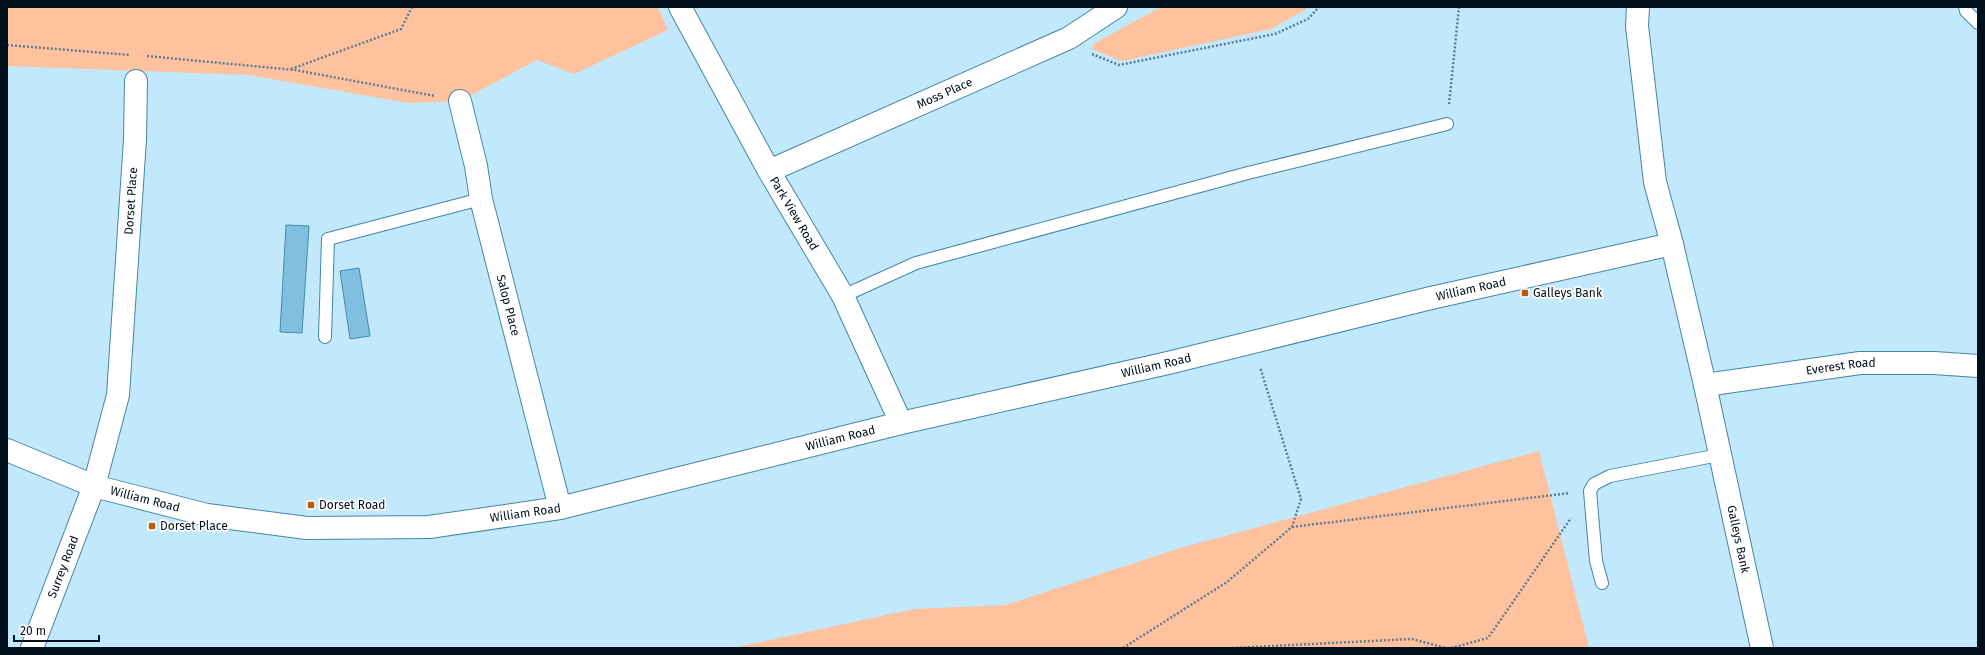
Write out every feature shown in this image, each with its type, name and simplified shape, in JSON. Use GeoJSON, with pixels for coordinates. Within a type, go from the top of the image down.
{"type":"FeatureCollection","features":[{"type":"Feature","properties":{"kind":"street","name":"Park View Road"},"geometry":{"type":"LineString","coordinates":[[680,7],[769,171],[843,296],[901,423]]}},
{"type":"Feature","properties":{"kind":"street","name":"Moss Place"},"geometry":{"type":"LineString","coordinates":[[769,171],[1069,38],[1116,7]]}},
{"type":"Feature","properties":{"kind":"street","name":"Galleys Bank"},"geometry":{"type":"LineString","coordinates":[[1638,7],[1637,26],[1655,182],[1672,244],[1705,385],[1762,648]]}},
{"type":"Feature","properties":{"kind":"street","name":"Dorset Place"},"geometry":{"type":"LineString","coordinates":[[94,486],[118,395],[135,139],[136,81]]}},
{"type":"Feature","properties":{"kind":"street","name":"Salop Place"},"geometry":{"type":"LineString","coordinates":[[460,101],[476,166],[481,199],[560,508]]}},
{"type":"Feature","properties":{"kind":"street","name":"William Road"},"geometry":{"type":"LineString","coordinates":[[7,450],[94,486],[207,515],[307,528],[429,527],[560,508],[901,423],[1252,342],[1439,296],[1672,244]]}},
{"type":"Feature","properties":{"kind":"street","name":"Everest Road"},"geometry":{"type":"LineString","coordinates":[[1705,385],[1860,363],[1934,363],[1978,366]]}},
{"type":"Feature","properties":{"kind":"street","name":"Surrey Road"},"geometry":{"type":"LineString","coordinates":[[32,648],[94,486]]}},
{"type":"Feature","properties":{"kind":"lane"},"geometry":{"type":"LineString","coordinates":[[1965,7],[1966,11],[1978,23]]}},
{"type":"Feature","properties":{"kind":"lane"},"geometry":{"type":"LineString","coordinates":[[843,296],[916,263],[1248,173],[1447,124]]}},
{"type":"Feature","properties":{"kind":"lane"},"geometry":{"type":"LineString","coordinates":[[325,337],[328,239],[481,199]]}},
{"type":"Feature","properties":{"kind":"lane"},"geometry":{"type":"LineString","coordinates":[[1602,583],[1596,561],[1590,490],[1594,484],[1610,476],[1719,455]]}},
{"type":"Feature","properties":{"kind":"path"},"geometry":{"type":"LineString","coordinates":[[289,70],[401,29],[412,7]]}},
{"type":"Feature","properties":{"kind":"path"},"geometry":{"type":"LineString","coordinates":[[1069,38],[1087,52],[1119,65],[1275,34],[1308,19],[1319,7]]}},
{"type":"Feature","properties":{"kind":"path"},"geometry":{"type":"LineString","coordinates":[[1447,124],[1459,7]]}},
{"type":"Feature","properties":{"kind":"path"},"geometry":{"type":"LineString","coordinates":[[7,45],[136,55]]}},
{"type":"Feature","properties":{"kind":"path"},"geometry":{"type":"LineString","coordinates":[[144,56],[289,70],[460,101]]}},
{"type":"Feature","properties":{"kind":"path"},"geometry":{"type":"LineString","coordinates":[[1123,648],[1227,582],[1292,527],[1301,499],[1252,342]]}},
{"type":"Feature","properties":{"kind":"path"},"geometry":{"type":"LineString","coordinates":[[1292,527],[1590,490]]}},
{"type":"Feature","properties":{"kind":"path"},"geometry":{"type":"LineString","coordinates":[[1452,648],[1488,638],[1590,490]]}},
{"type":"Feature","properties":{"kind":"path"},"geometry":{"type":"LineString","coordinates":[[1232,648],[1412,639],[1446,648]]}},
{"type":"Feature","properties":{"kind":"shaded area"},"geometry":{"type":"Polygon","coordinates":[[[7,7],[658,7],[668,30],[574,74],[537,60],[460,101],[408,103],[249,75],[7,66],[7,7]]]}},
{"type":"Feature","properties":{"kind":"shaded area"},"geometry":{"type":"Polygon","coordinates":[[[1161,7],[1310,7],[1271,29],[1122,61],[1091,49],[1095,43],[1161,7]]]}},
{"type":"Feature","properties":{"kind":"shaded area"},"geometry":{"type":"Polygon","coordinates":[[[1539,451],[1589,648],[733,648],[914,609],[1005,605],[1180,548],[1539,451]]]}},
{"type":"Feature","properties":{"kind":"building"},"geometry":{"type":"Polygon","coordinates":[[[286,225],[309,226],[302,333],[280,332],[286,225]]]}},
{"type":"Feature","properties":{"kind":"building"},"geometry":{"type":"Polygon","coordinates":[[[359,268],[370,336],[350,339],[340,271],[359,268]]]}},
{"type":"Feature","properties":{"kind":"place","name":"Galleys Bank"},"geometry":{"type":"Point","coordinates":[1525,293]}},
{"type":"Feature","properties":{"kind":"place","name":"Dorset Road"},"geometry":{"type":"Point","coordinates":[311,505]}},
{"type":"Feature","properties":{"kind":"place","name":"Dorset Place"},"geometry":{"type":"Point","coordinates":[152,526]}}]}
